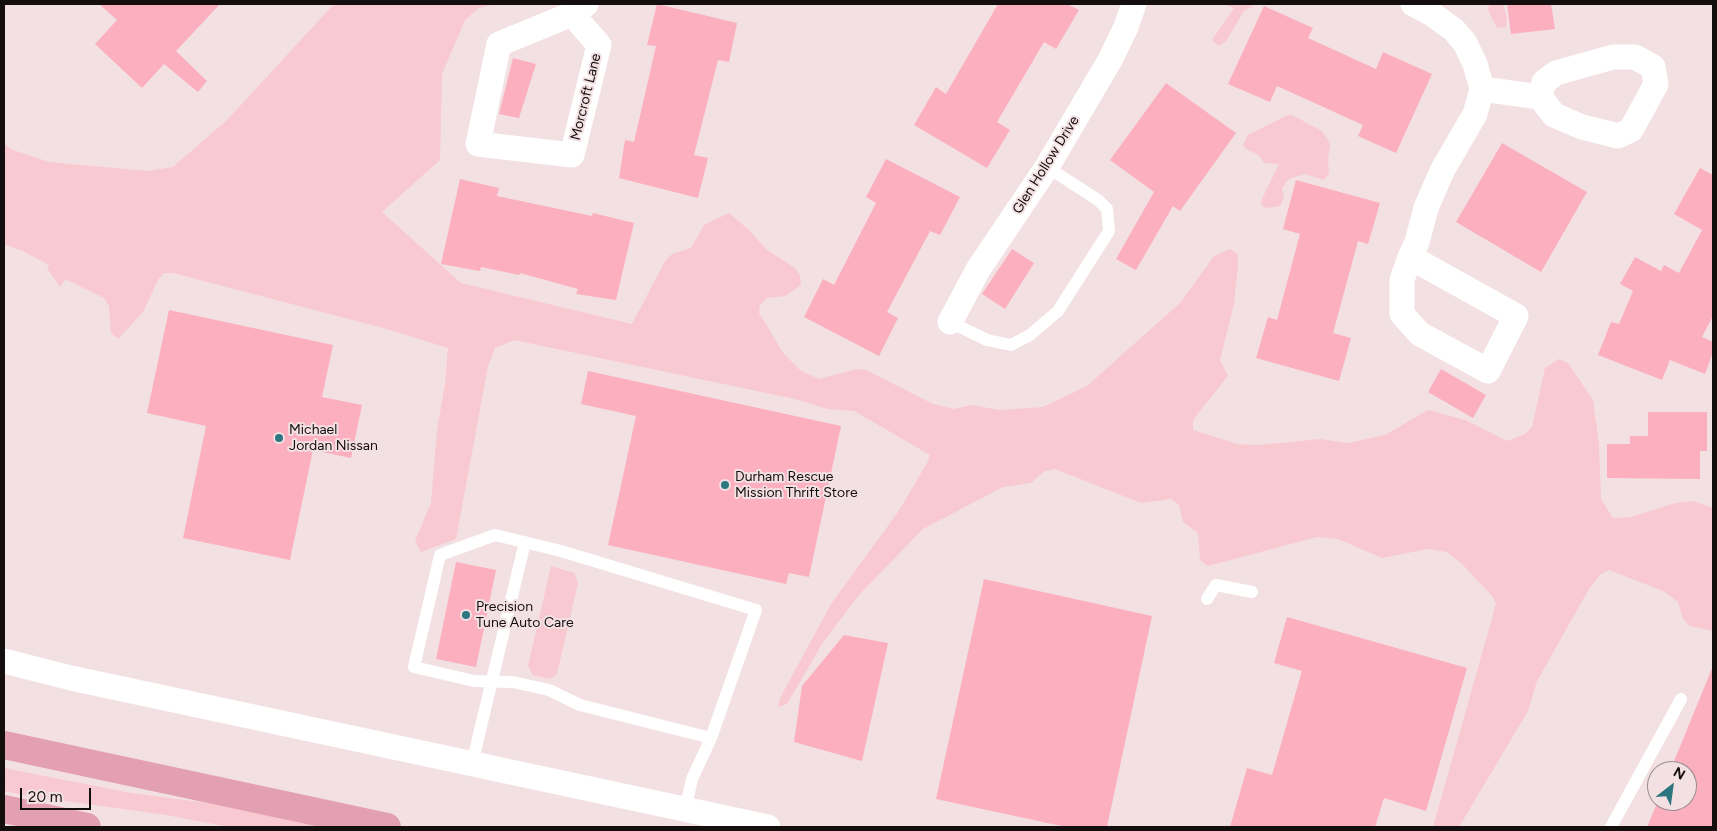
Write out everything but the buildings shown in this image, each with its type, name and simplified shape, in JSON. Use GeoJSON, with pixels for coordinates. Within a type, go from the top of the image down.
{"type":"FeatureCollection","features":[{"type":"Feature","properties":{"kind":"main road"},"geometry":{"type":"LineString","coordinates":[[4,745],[387,827]]}},
{"type":"Feature","properties":{"kind":"main road"},"geometry":{"type":"LineString","coordinates":[[4,809],[88,827]]}},
{"type":"Feature","properties":{"kind":"street","name":"Glen Hollow Drive"},"geometry":{"type":"LineString","coordinates":[[950,322],[979,268],[1047,166],[1110,60],[1126,27],[1134,4]]}},
{"type":"Feature","properties":{"kind":"street"},"geometry":{"type":"LineString","coordinates":[[1410,257],[1516,316],[1488,371],[1420,334],[1402,314],[1402,280],[1410,257],[1417,242],[1426,208],[1442,171],[1475,114],[1482,89],[1475,64],[1460,36],[1432,14],[1413,4]]}},
{"type":"Feature","properties":{"kind":"street","name":"Morcroft Lane"},"geometry":{"type":"LineString","coordinates":[[579,9],[599,45],[572,155],[478,144],[499,44],[579,9]]}},
{"type":"Feature","properties":{"kind":"street"},"geometry":{"type":"LineString","coordinates":[[1482,89],[1540,97]]}},
{"type":"Feature","properties":{"kind":"street"},"geometry":{"type":"LineString","coordinates":[[4,660],[71,678],[768,827]]}},
{"type":"Feature","properties":{"kind":"lane"},"geometry":{"type":"LineString","coordinates":[[950,322],[987,340],[1012,345],[1030,334],[1058,311],[1109,231],[1107,209],[1098,200],[1047,166]]}},
{"type":"Feature","properties":{"kind":"lane"},"geometry":{"type":"LineString","coordinates":[[685,810],[692,780],[711,738],[756,610],[561,551],[495,535],[440,555],[414,667],[474,681],[513,682],[549,690],[580,705],[711,738]]}},
{"type":"Feature","properties":{"kind":"lane"},"geometry":{"type":"LineString","coordinates":[[472,764],[525,542]]}},
{"type":"Feature","properties":{"kind":"lane"},"geometry":{"type":"LineString","coordinates":[[1207,600],[1216,584],[1252,592]]}},
{"type":"Feature","properties":{"kind":"lane"},"geometry":{"type":"LineString","coordinates":[[1611,827],[1681,699]]}},
{"type":"Feature","properties":{"kind":"shaded area"},"geometry":{"type":"Polygon","coordinates":[[[334,4],[495,4],[479,8],[465,20],[442,74],[440,160],[382,212],[461,283],[632,324],[665,261],[672,254],[691,248],[704,225],[729,213],[749,230],[767,250],[795,268],[800,275],[801,285],[785,296],[767,298],[760,305],[759,313],[784,354],[801,371],[819,379],[857,369],[866,370],[933,404],[954,409],[972,405],[999,410],[1043,407],[1087,386],[1181,302],[1214,256],[1230,249],[1238,254],[1238,265],[1234,304],[1220,360],[1228,376],[1193,421],[1193,430],[1237,444],[1260,445],[1320,439],[1348,443],[1385,435],[1428,410],[1465,420],[1507,441],[1525,434],[1532,427],[1545,368],[1559,359],[1568,363],[1593,400],[1599,444],[1601,499],[1613,518],[1631,517],[1675,503],[1693,501],[1713,508],[1713,631],[1690,626],[1683,619],[1678,602],[1663,591],[1609,570],[1601,574],[1589,589],[1537,681],[1528,711],[1459,827],[1433,827],[1496,604],[1492,596],[1462,564],[1447,552],[1428,549],[1382,558],[1338,539],[1317,537],[1208,566],[1200,560],[1198,533],[1183,522],[1179,505],[1171,499],[1141,503],[1055,469],[1045,471],[1031,483],[1003,487],[923,529],[858,596],[822,644],[787,704],[778,707],[780,698],[831,604],[898,512],[930,455],[854,411],[827,409],[795,399],[514,340],[495,348],[488,366],[456,539],[421,552],[415,541],[431,503],[437,430],[445,384],[448,348],[387,329],[173,273],[164,273],[158,280],[143,312],[118,339],[111,333],[109,306],[104,298],[65,279],[60,287],[47,268],[49,265],[23,251],[4,244],[4,144],[13,150],[49,162],[147,171],[173,167],[227,120],[334,4]]]}},
{"type":"Feature","properties":{"kind":"shaded area"},"geometry":{"type":"Polygon","coordinates":[[[1222,4],[1255,4],[1244,11],[1226,41],[1219,46],[1212,40],[1234,8],[1222,4]]]}},
{"type":"Feature","properties":{"kind":"shaded area"},"geometry":{"type":"Polygon","coordinates":[[[1489,4],[1503,4],[1507,18],[1506,27],[1497,28],[1488,10],[1489,4]]]}},
{"type":"Feature","properties":{"kind":"shaded area"},"geometry":{"type":"Polygon","coordinates":[[[1288,115],[1292,115],[1322,131],[1330,145],[1329,173],[1324,180],[1305,174],[1291,178],[1282,189],[1284,198],[1280,206],[1266,208],[1262,206],[1261,201],[1279,164],[1264,163],[1259,155],[1246,149],[1243,145],[1248,135],[1288,115]]]}},
{"type":"Feature","properties":{"kind":"shaded area"},"geometry":{"type":"Polygon","coordinates":[[[551,566],[574,573],[578,583],[557,674],[550,679],[533,675],[528,666],[551,566]]]}},
{"type":"Feature","properties":{"kind":"shaded area"},"geometry":{"type":"Polygon","coordinates":[[[4,768],[131,793],[230,806],[330,827],[229,827],[166,815],[23,795],[4,791],[4,768]]]}},
{"type":"Feature","properties":{"kind":"place","name":"Michael Jordan Nissan"},"geometry":{"type":"Point","coordinates":[279,438]}},
{"type":"Feature","properties":{"kind":"place","name":"Durham Rescue Mission Thrift Store"},"geometry":{"type":"Point","coordinates":[725,485]}},
{"type":"Feature","properties":{"kind":"place","name":"Precision Tune Auto Care"},"geometry":{"type":"Point","coordinates":[466,615]}}]}
